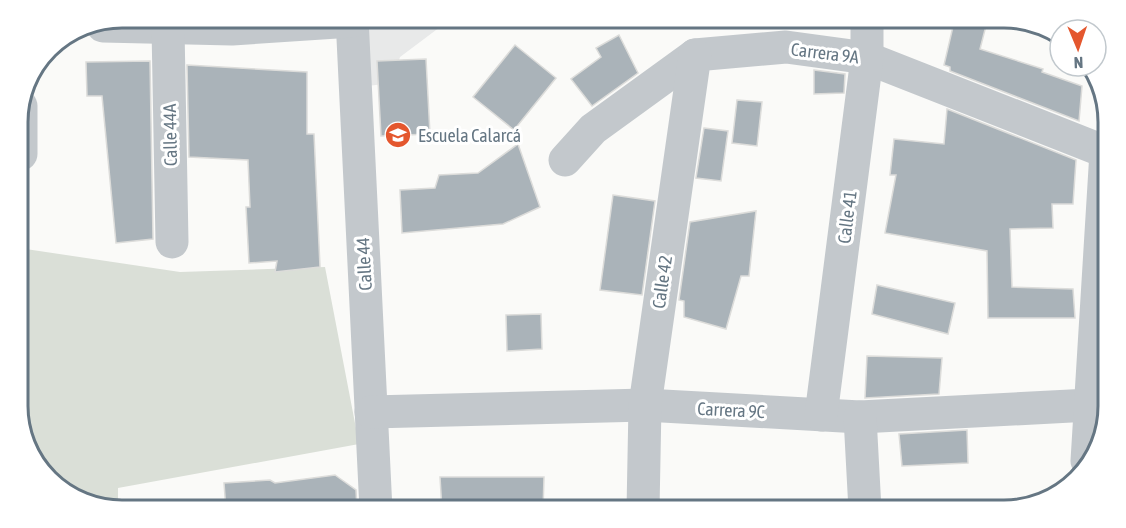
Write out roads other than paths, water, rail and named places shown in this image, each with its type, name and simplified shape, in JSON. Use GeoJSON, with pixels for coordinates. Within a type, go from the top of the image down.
{"type":"FeatureCollection","features":[{"type":"Feature","properties":{"kind":"street","name":"Calle 44A"},"geometry":{"type":"LineString","coordinates":[[168,29],[172,242]]}},
{"type":"Feature","properties":{"kind":"street","name":"Calle 44"},"geometry":{"type":"LineString","coordinates":[[352,29],[375,500]]}},
{"type":"Feature","properties":{"kind":"street","name":"Calle 41"},"geometry":{"type":"LineString","coordinates":[[821,415],[867,57],[867,29]]}},
{"type":"Feature","properties":{"kind":"street","name":"Carrera 9A"},"geometry":{"type":"LineString","coordinates":[[695,55],[786,47],[867,57],[1098,149]]}},
{"type":"Feature","properties":{"kind":"street"},"geometry":{"type":"LineString","coordinates":[[565,160],[593,129],[695,55]]}},
{"type":"Feature","properties":{"kind":"street","name":"Calle 42"},"geometry":{"type":"LineString","coordinates":[[643,499],[645,405],[695,55]]}},
{"type":"Feature","properties":{"kind":"street"},"geometry":{"type":"LineString","coordinates":[[1088,446],[1098,334]]}},
{"type":"Feature","properties":{"kind":"street","name":"Carrera 9C"},"geometry":{"type":"LineString","coordinates":[[371,412],[645,405],[860,417],[1090,405]]}},
{"type":"Feature","properties":{"kind":"street"},"geometry":{"type":"LineString","coordinates":[[860,417],[864,499]]}},
{"type":"Feature","properties":{"kind":"place","name":"Escuela Calarcá"},"geometry":{"type":"Point","coordinates":[398,135]}}]}
